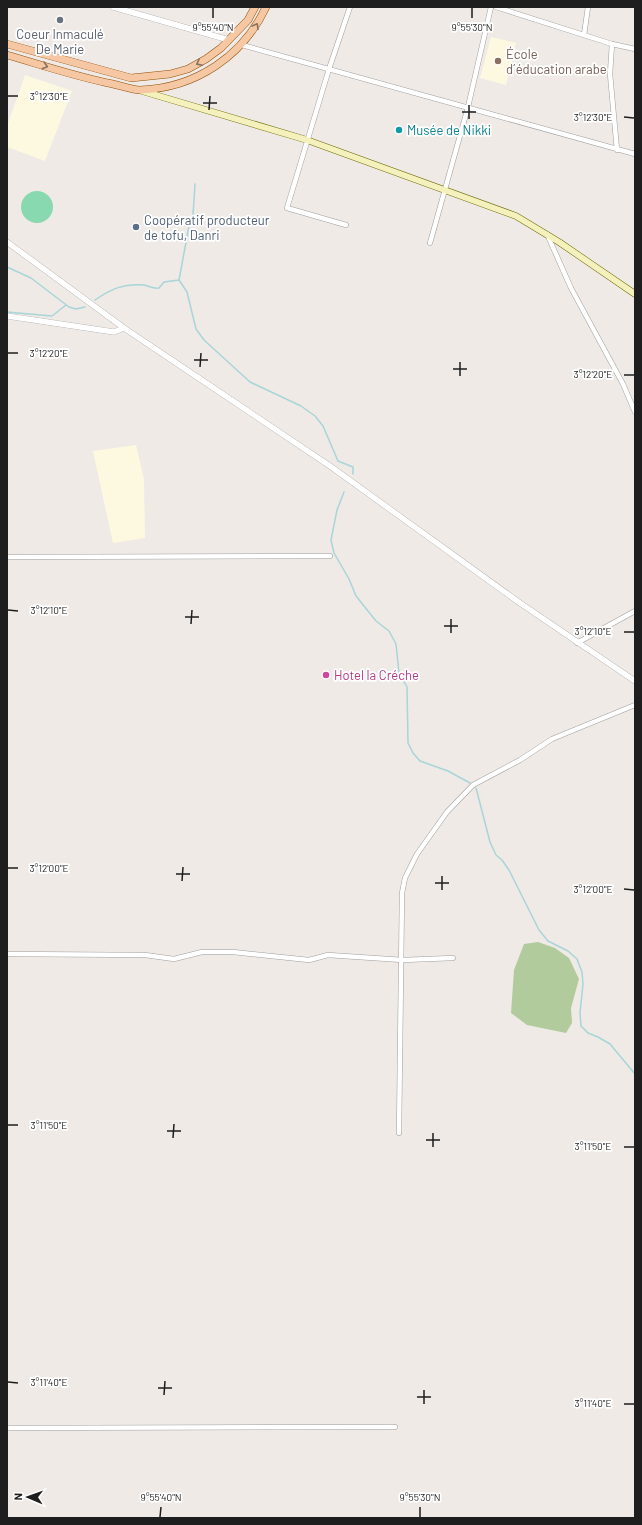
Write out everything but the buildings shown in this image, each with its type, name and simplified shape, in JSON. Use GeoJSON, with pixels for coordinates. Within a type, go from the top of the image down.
{"type":"FeatureCollection","features":[{"type":"Feature","properties":{"kind":"main road"},"geometry":{"type":"LineString","coordinates":[[7,44],[131,78],[143,78],[170,74],[188,68],[206,59],[230,40],[248,20],[255,7]]}},
{"type":"Feature","properties":{"kind":"main road"},"geometry":{"type":"LineString","coordinates":[[139,90],[164,86],[196,78],[214,67],[242,45],[253,31],[266,7]]}},
{"type":"Feature","properties":{"kind":"main road"},"geometry":{"type":"LineString","coordinates":[[7,55],[99,81],[139,90],[308,140],[516,216],[547,234],[635,294]]}},
{"type":"Feature","properties":{"kind":"street"},"geometry":{"type":"LineString","coordinates":[[113,7],[230,40]]}},
{"type":"Feature","properties":{"kind":"street"},"geometry":{"type":"LineString","coordinates":[[346,226],[287,208],[329,69],[350,7]]}},
{"type":"Feature","properties":{"kind":"street"},"geometry":{"type":"LineString","coordinates":[[430,243],[446,191],[468,107],[491,7]]}},
{"type":"Feature","properties":{"kind":"street"},"geometry":{"type":"LineString","coordinates":[[496,7],[612,44],[635,49]]}},
{"type":"Feature","properties":{"kind":"street"},"geometry":{"type":"LineString","coordinates":[[584,35],[588,7]]}},
{"type":"Feature","properties":{"kind":"street"},"geometry":{"type":"LineString","coordinates":[[612,44],[610,74],[617,150]]}},
{"type":"Feature","properties":{"kind":"street"},"geometry":{"type":"LineString","coordinates":[[242,45],[635,154]]}},
{"type":"Feature","properties":{"kind":"street"},"geometry":{"type":"LineString","coordinates":[[547,234],[571,288],[623,384],[635,412]]}},
{"type":"Feature","properties":{"kind":"street"},"geometry":{"type":"LineString","coordinates":[[7,242],[124,328],[330,466],[635,681]]}},
{"type":"Feature","properties":{"kind":"street"},"geometry":{"type":"LineString","coordinates":[[7,316],[114,332],[124,328]]}},
{"type":"Feature","properties":{"kind":"street"},"geometry":{"type":"LineString","coordinates":[[7,557],[330,556]]}},
{"type":"Feature","properties":{"kind":"street"},"geometry":{"type":"LineString","coordinates":[[578,642],[635,611]]}},
{"type":"Feature","properties":{"kind":"street"},"geometry":{"type":"LineString","coordinates":[[400,1133],[403,960],[402,893],[405,878],[417,854],[462,795],[473,785],[520,760],[552,739],[635,705]]}},
{"type":"Feature","properties":{"kind":"street"},"geometry":{"type":"LineString","coordinates":[[7,954],[145,955],[174,959],[202,952],[233,952],[309,960],[328,955],[403,960],[453,958]]}},
{"type":"Feature","properties":{"kind":"street"},"geometry":{"type":"LineString","coordinates":[[7,1428],[395,1427]]}},
{"type":"Feature","properties":{"kind":"shaded area","name":"École d´éducation arabe"},"geometry":{"type":"Polygon","coordinates":[[[491,37],[516,43],[506,85],[480,78],[491,37]]]}},
{"type":"Feature","properties":{"kind":"shaded area"},"geometry":{"type":"Polygon","coordinates":[[[25,75],[72,91],[45,161],[7,147],[7,126],[25,75]]]}},
{"type":"Feature","properties":{"kind":"shaded area"},"geometry":{"type":"Polygon","coordinates":[[[136,445],[144,479],[145,538],[113,543],[93,451],[136,445]]]}},
{"type":"Feature","properties":{"kind":"green space"},"geometry":{"type":"Polygon","coordinates":[[[34,191],[40,191],[50,198],[53,207],[52,213],[46,220],[40,223],[34,223],[24,216],[21,210],[21,204],[28,194],[34,191]]]}},
{"type":"Feature","properties":{"kind":"green space"},"geometry":{"type":"Polygon","coordinates":[[[538,942],[555,948],[569,958],[579,979],[571,1008],[572,1023],[566,1033],[527,1025],[511,1013],[514,970],[524,944],[538,942]]]}},
{"type":"Feature","properties":{"kind":"waterway"},"geometry":{"type":"LineString","coordinates":[[195,184],[193,215],[189,226],[179,280],[187,292],[196,329],[204,340],[250,382],[301,406],[315,416],[323,426],[338,461],[353,467],[353,474]]}},
{"type":"Feature","properties":{"kind":"waterway"},"geometry":{"type":"LineString","coordinates":[[7,267],[31,278],[69,307],[76,309],[85,307]]}},
{"type":"Feature","properties":{"kind":"waterway"},"geometry":{"type":"LineString","coordinates":[[95,300],[112,290],[124,286],[144,285],[159,288],[164,282],[179,280]]}},
{"type":"Feature","properties":{"kind":"waterway"},"geometry":{"type":"LineString","coordinates":[[7,312],[52,316],[66,305]]}},
{"type":"Feature","properties":{"kind":"waterway"},"geometry":{"type":"LineString","coordinates":[[344,492],[337,510],[331,540],[334,553],[349,579],[356,596],[376,621],[389,631],[396,644],[399,673],[407,687],[408,743],[413,753],[420,761],[448,771],[470,783]]}},
{"type":"Feature","properties":{"kind":"waterway"},"geometry":{"type":"LineString","coordinates":[[476,788],[490,842],[496,855],[502,860],[509,870],[539,930],[548,941],[568,951],[577,959],[582,972],[583,984],[580,1013],[581,1026],[588,1033],[610,1044],[635,1074]]}},
{"type":"Feature","properties":{"kind":"place","name":"Coeur Inmaculé De Marie"},"geometry":{"type":"Point","coordinates":[60,20]}},
{"type":"Feature","properties":{"kind":"place","name":"École d´éducation arabe"},"geometry":{"type":"Point","coordinates":[498,61]}},
{"type":"Feature","properties":{"kind":"place","name":"Musée de Nikki"},"geometry":{"type":"Point","coordinates":[399,130]}},
{"type":"Feature","properties":{"kind":"place","name":"Coopératif producteur de tofu, Danri"},"geometry":{"type":"Point","coordinates":[136,227]}},
{"type":"Feature","properties":{"kind":"place","name":"Hotel la Créche"},"geometry":{"type":"Point","coordinates":[326,675]}}]}
